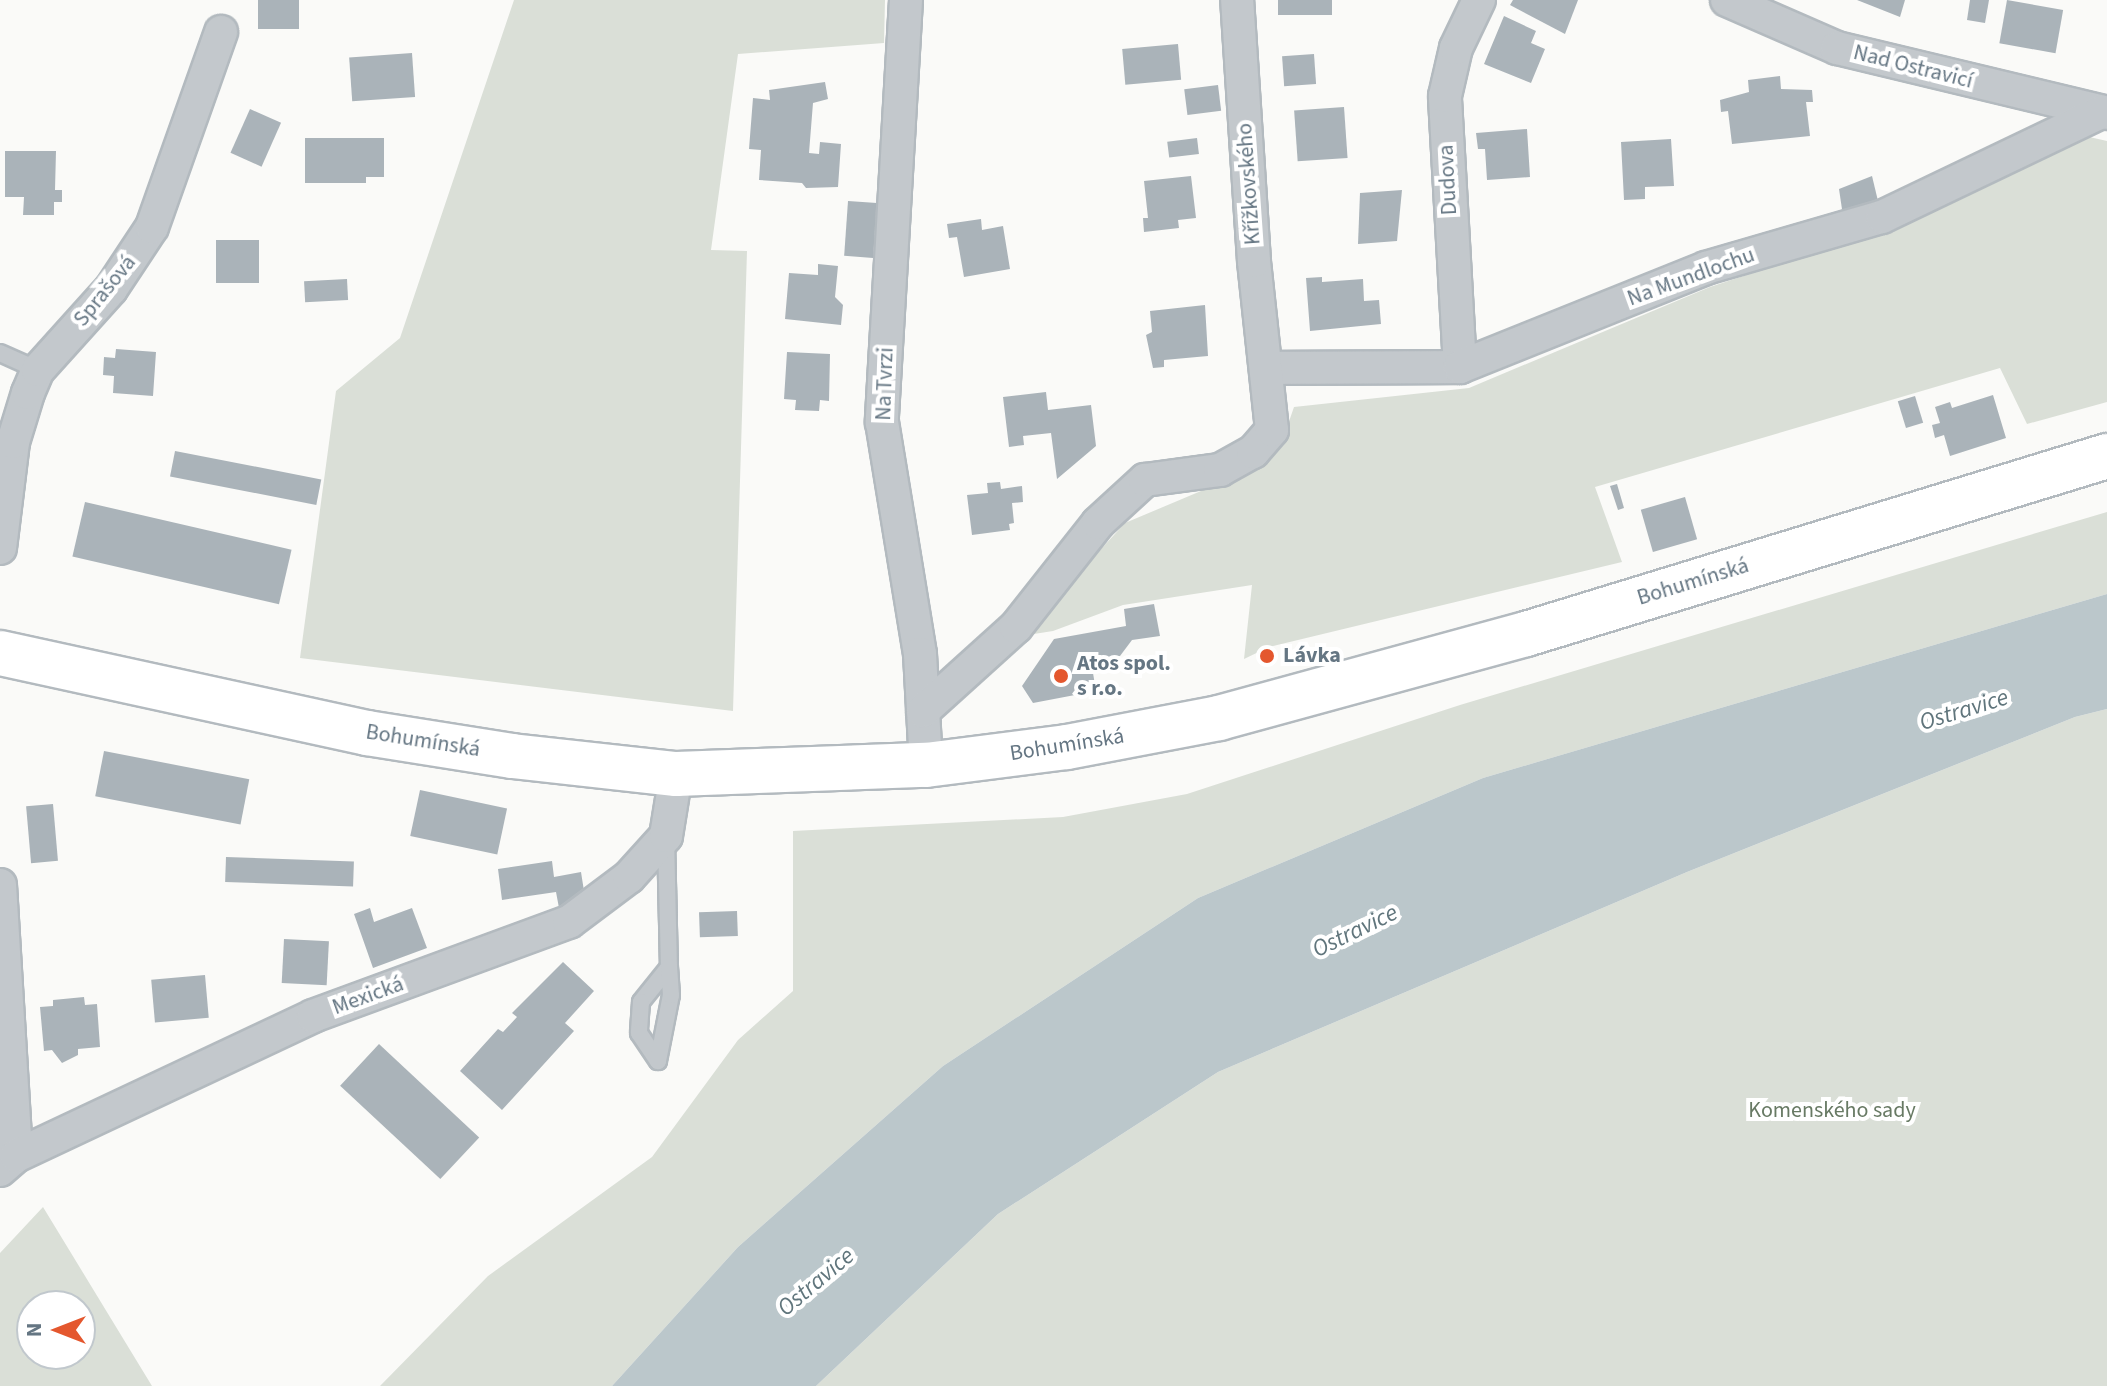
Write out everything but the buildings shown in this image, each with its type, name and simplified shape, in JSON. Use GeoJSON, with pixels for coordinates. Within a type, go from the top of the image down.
{"type":"FeatureCollection","features":[{"type":"Feature","properties":{"kind":"main road","name":"Bohumínská"},"geometry":{"type":"LineString","coordinates":[[0,653],[367,733],[676,774],[926,765],[1067,747],[1219,718],[1526,634],[2107,456]]}},
{"type":"Feature","properties":{"kind":"street","name":"Na Tvrzi"},"geometry":{"type":"LineString","coordinates":[[906,0],[882,422],[920,654],[926,765]]}},
{"type":"Feature","properties":{"kind":"street","name":"Křížkovského"},"geometry":{"type":"LineString","coordinates":[[923,711],[1016,627],[1098,523],[1145,480],[1220,470],[1253,452],[1272,430],[1237,0]]}},
{"type":"Feature","properties":{"kind":"street","name":"Dudova"},"geometry":{"type":"LineString","coordinates":[[1460,367],[1445,96],[1456,48],[1479,0]]}},
{"type":"Feature","properties":{"kind":"street","name":"Nad Ostravicí"},"geometry":{"type":"LineString","coordinates":[[1727,0],[1837,48],[2104,112]]}},
{"type":"Feature","properties":{"kind":"street","name":"Sprašová"},"geometry":{"type":"LineString","coordinates":[[0,548],[13,442],[38,370],[111,289],[143,243],[166,192],[221,32]]}},
{"type":"Feature","properties":{"kind":"street","name":"Na Mundlochu"},"geometry":{"type":"LineString","coordinates":[[1266,368],[1460,367],[1706,268],[1882,217],[2104,112]]}},
{"type":"Feature","properties":{"kind":"street"},"geometry":{"type":"LineString","coordinates":[[666,836],[676,774]]}},
{"type":"Feature","properties":{"kind":"street","name":"Mexická"},"geometry":{"type":"LineString","coordinates":[[8,1163],[313,1016],[569,922],[629,877],[666,836]]}},
{"type":"Feature","properties":{"kind":"street"},"geometry":{"type":"LineString","coordinates":[[0,885],[8,1163]]}},
{"type":"Feature","properties":{"kind":"lane"},"geometry":{"type":"LineString","coordinates":[[0,353],[38,370]]}},
{"type":"Feature","properties":{"kind":"lane"},"geometry":{"type":"LineString","coordinates":[[666,836],[671,995],[658,1061],[639,1033],[641,1002],[669,967]]}},
{"type":"Feature","properties":{"kind":"green space"},"geometry":{"type":"Polygon","coordinates":[[[514,0],[885,0],[884,43],[738,54],[711,250],[747,251],[733,711],[300,658],[336,391],[400,338],[514,0]]]}},
{"type":"Feature","properties":{"kind":"green space"},"geometry":{"type":"Polygon","coordinates":[[[2085,136],[2107,141],[2107,402],[2027,424],[2000,368],[1595,487],[1622,562],[1269,647],[1244,659],[1252,585],[1123,605],[1053,631],[1021,636],[1125,523],[1258,467],[1284,436],[1294,407],[1469,388],[1710,287],[1889,228],[2085,136]]]}},
{"type":"Feature","properties":{"kind":"green space"},"geometry":{"type":"Polygon","coordinates":[[[2107,512],[2107,594],[1483,778],[1198,898],[943,1066],[738,1247],[612,1386],[380,1386],[488,1276],[652,1157],[738,1040],[793,991],[793,831],[1063,817],[1187,794],[1460,705],[2107,512]]]}},
{"type":"Feature","properties":{"kind":"green space","name":"Komenského sady"},"geometry":{"type":"Polygon","coordinates":[[[2107,709],[2107,1386],[816,1386],[998,1214],[1218,1072],[1687,872],[2075,717],[2107,709]]]}},
{"type":"Feature","properties":{"kind":"green space"},"geometry":{"type":"Polygon","coordinates":[[[43,1207],[94,1290],[16,1290],[16,1370],[96,1370],[96,1294],[152,1386],[0,1386],[0,1253],[43,1207]]]}},
{"type":"Feature","properties":{"kind":"water","name":"Ostravice"},"geometry":{"type":"Polygon","coordinates":[[[2107,594],[2107,709],[2075,717],[1687,872],[1218,1072],[998,1214],[816,1386],[612,1386],[738,1247],[943,1066],[1198,898],[1483,778],[2107,594]]]}},
{"type":"Feature","properties":{"kind":"place","name":"Lávka"},"geometry":{"type":"Point","coordinates":[1267,656]}},
{"type":"Feature","properties":{"kind":"place","name":"Atos spol. s r.o."},"geometry":{"type":"Point","coordinates":[1061,676]}}]}
